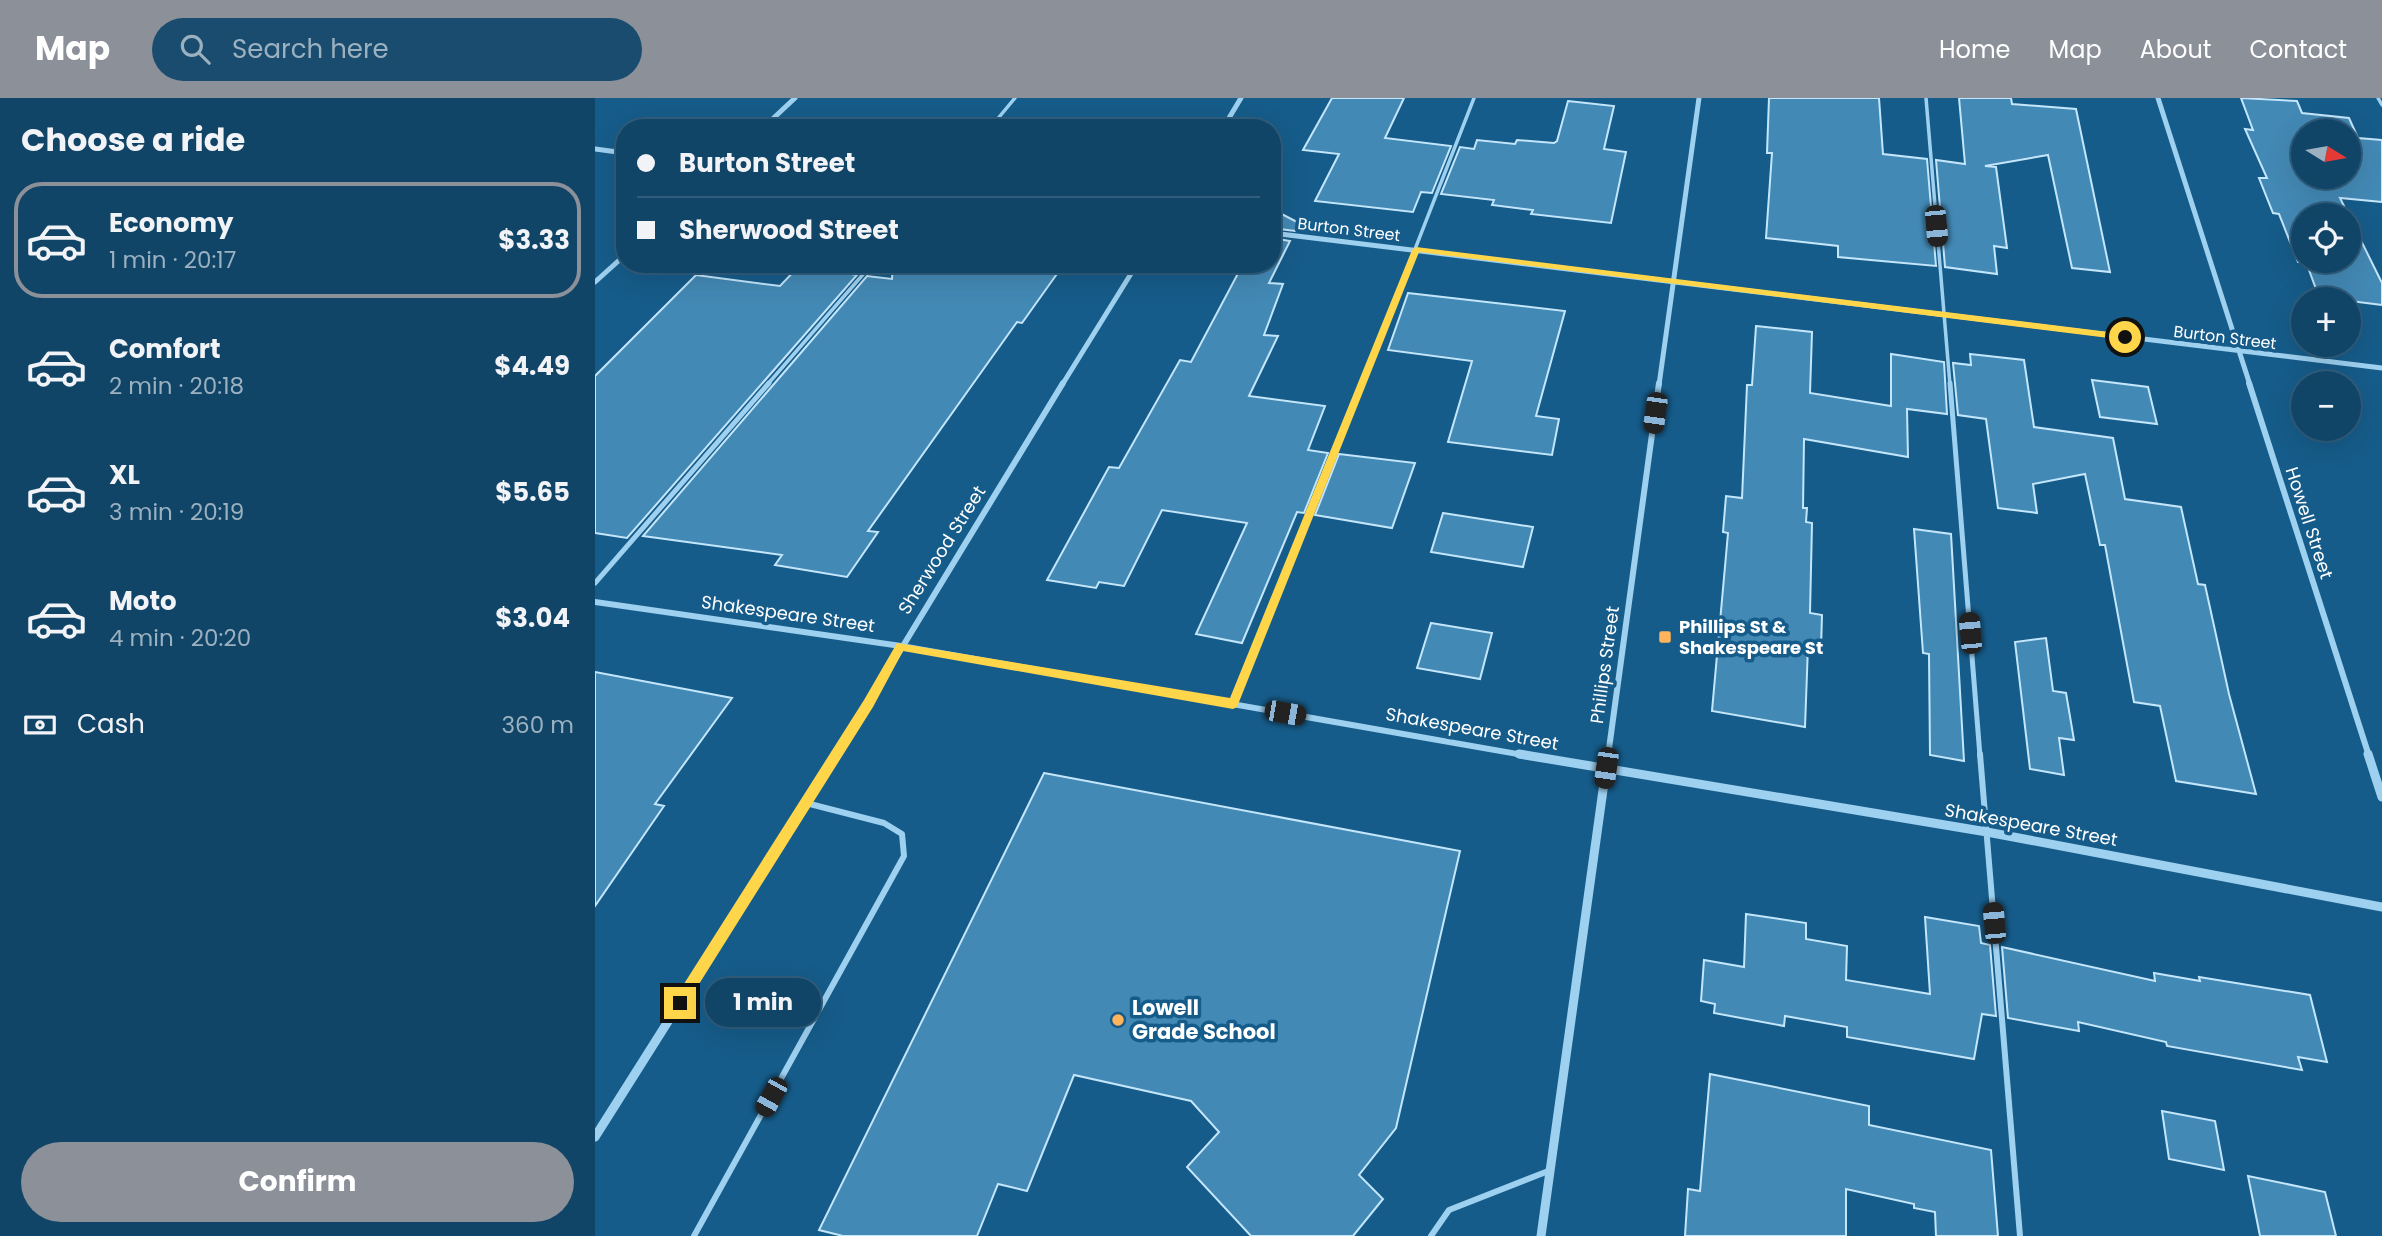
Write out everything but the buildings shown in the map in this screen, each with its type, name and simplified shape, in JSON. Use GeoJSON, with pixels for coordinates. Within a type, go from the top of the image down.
{"type":"FeatureCollection","features":[{"type":"Feature","properties":{"kind":"street"},"geometry":{"type":"LineString","coordinates":[[773,119],[795,98]]}},
{"type":"Feature","properties":{"kind":"street"},"geometry":{"type":"LineString","coordinates":[[1228,119],[1241,98]]}},
{"type":"Feature","properties":{"kind":"street","name":"Phillips Street"},"geometry":{"type":"LineString","coordinates":[[1541,1236],[1699,98]]}},
{"type":"Feature","properties":{"kind":"street","name":"Howell Street"},"geometry":{"type":"LineString","coordinates":[[2158,98],[2382,797]]}},
{"type":"Feature","properties":{"kind":"street"},"geometry":{"type":"LineString","coordinates":[[595,149],[616,152]]}},
{"type":"Feature","properties":{"kind":"street","name":"Burton Street"},"geometry":{"type":"LineString","coordinates":[[1281,234],[2382,368]]}},
{"type":"Feature","properties":{"kind":"street"},"geometry":{"type":"LineString","coordinates":[[595,282],[616,263]]}},
{"type":"Feature","properties":{"kind":"street","name":"Sherwood Street"},"geometry":{"type":"LineString","coordinates":[[595,1137],[869,704],[901,646],[1131,273]]}},
{"type":"Feature","properties":{"kind":"street","name":"Shakespeare Street"},"geometry":{"type":"LineString","coordinates":[[595,602],[901,646],[1987,832],[2382,907]]}},
{"type":"Feature","properties":{"kind":"lane"},"geometry":{"type":"LineString","coordinates":[[997,119],[1015,98]]}},
{"type":"Feature","properties":{"kind":"lane"},"geometry":{"type":"LineString","coordinates":[[1233,704],[1416,250],[1474,98]]}},
{"type":"Feature","properties":{"kind":"lane"},"geometry":{"type":"LineString","coordinates":[[1926,98],[2020,1236]]}},
{"type":"Feature","properties":{"kind":"lane"},"geometry":{"type":"LineString","coordinates":[[2378,98],[2382,105]]}},
{"type":"Feature","properties":{"kind":"lane"},"geometry":{"type":"LineString","coordinates":[[595,583],[864,273]]}},
{"type":"Feature","properties":{"kind":"lane"},"geometry":{"type":"LineString","coordinates":[[694,1236],[904,856],[902,834],[884,822],[806,803]]}},
{"type":"Feature","properties":{"kind":"lane"},"geometry":{"type":"LineString","coordinates":[[1431,1236],[1449,1210],[1551,1170]]}},
{"type":"Feature","properties":{"kind":"place","name":"Phillips St & Shakespeare St"},"geometry":{"type":"Point","coordinates":[1665,637]}},
{"type":"Feature","properties":{"kind":"place","name":"Lowell Grade School"},"geometry":{"type":"Point","coordinates":[1118,1020]}},
{"type":"Feature","properties":{"kind":"route"},"geometry":{"type":"LineString","coordinates":[[680,1003],[869,704],[901,646],[1233,704],[1416,250],[2125,337]]}}]}
